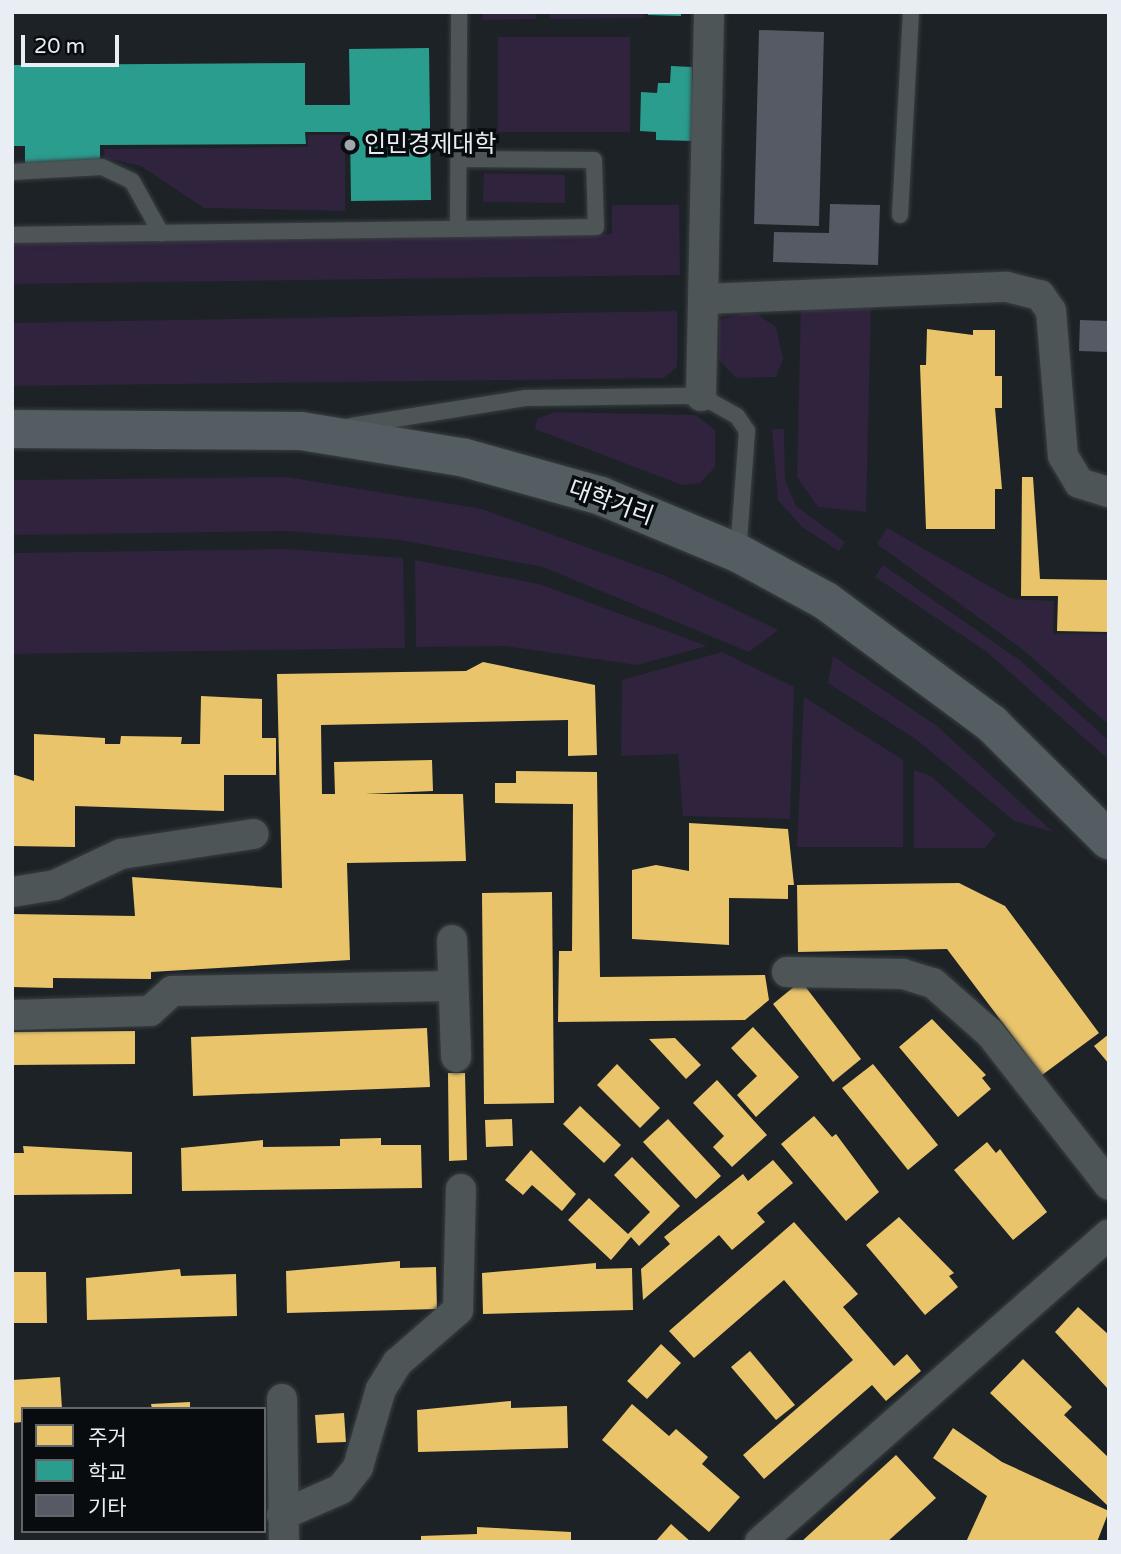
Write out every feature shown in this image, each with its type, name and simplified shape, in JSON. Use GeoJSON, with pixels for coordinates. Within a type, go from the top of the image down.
{"type":"FeatureCollection","features":[{"type":"Feature","properties":{"kind":"main road","name":"대학거리"},"geometry":{"type":"LineString","coordinates":[[12,429],[311,432],[465,458],[601,496],[737,553],[826,601],[904,654],[992,724],[1109,840]]}},
{"type":"Feature","properties":{"kind":"street"},"geometry":{"type":"LineString","coordinates":[[701,396],[709,12]]}},
{"type":"Feature","properties":{"kind":"street"},"geometry":{"type":"LineString","coordinates":[[704,299],[1007,287],[1040,295],[1051,311],[1063,456],[1079,483],[1109,492]]}},
{"type":"Feature","properties":{"kind":"street"},"geometry":{"type":"LineString","coordinates":[[12,892],[55,885],[121,854],[254,834]]}},
{"type":"Feature","properties":{"kind":"street"},"geometry":{"type":"LineString","coordinates":[[452,940],[456,1057]]}},
{"type":"Feature","properties":{"kind":"street"},"geometry":{"type":"LineString","coordinates":[[787,972],[903,974],[943,989],[990,1033],[1109,1185]]}},
{"type":"Feature","properties":{"kind":"street"},"geometry":{"type":"LineString","coordinates":[[12,1015],[150,1011],[172,991],[452,986]]}},
{"type":"Feature","properties":{"kind":"street"},"geometry":{"type":"LineString","coordinates":[[283,1529],[341,1489],[358,1467],[381,1389],[397,1363],[458,1310],[461,1189]]}},
{"type":"Feature","properties":{"kind":"street"},"geometry":{"type":"LineString","coordinates":[[760,1542],[1109,1234]]}},
{"type":"Feature","properties":{"kind":"street"},"geometry":{"type":"LineString","coordinates":[[282,1399],[283,1529]]}},
{"type":"Feature","properties":{"kind":"lane"},"geometry":{"type":"LineString","coordinates":[[458,229],[459,12]]}},
{"type":"Feature","properties":{"kind":"lane"},"geometry":{"type":"LineString","coordinates":[[900,215],[911,12]]}},
{"type":"Feature","properties":{"kind":"lane"},"geometry":{"type":"LineString","coordinates":[[12,235],[596,227],[594,160],[460,159]]}},
{"type":"Feature","properties":{"kind":"lane"},"geometry":{"type":"LineString","coordinates":[[12,172],[102,167],[132,181],[162,233]]}},
{"type":"Feature","properties":{"kind":"lane"},"geometry":{"type":"LineString","coordinates":[[311,432],[526,398],[701,396],[737,416],[747,431],[737,553]]}},
{"type":"Feature","properties":{"kind":"shaded area"},"geometry":{"type":"Polygon","coordinates":[[[483,12],[535,12],[536,19],[483,20],[483,12]]]}},
{"type":"Feature","properties":{"kind":"shaded area"},"geometry":{"type":"Polygon","coordinates":[[[550,12],[644,12],[644,18],[550,19],[550,12]]]}},
{"type":"Feature","properties":{"kind":"shaded area"},"geometry":{"type":"Polygon","coordinates":[[[498,37],[630,37],[630,132],[498,132],[498,37]]]}},
{"type":"Feature","properties":{"kind":"shaded area"},"geometry":{"type":"Polygon","coordinates":[[[308,135],[345,135],[345,211],[204,208],[141,166],[105,158],[104,149],[308,147],[308,135]]]}},
{"type":"Feature","properties":{"kind":"shaded area"},"geometry":{"type":"Polygon","coordinates":[[[484,173],[565,175],[565,203],[483,202],[484,173]]]}},
{"type":"Feature","properties":{"kind":"shaded area"},"geometry":{"type":"Polygon","coordinates":[[[612,205],[679,205],[680,275],[12,284],[12,241],[612,234],[612,205]]]}},
{"type":"Feature","properties":{"kind":"shaded area"},"geometry":{"type":"Polygon","coordinates":[[[801,302],[871,304],[866,512],[818,507],[797,477],[801,302]]]}},
{"type":"Feature","properties":{"kind":"shaded area"},"geometry":{"type":"Polygon","coordinates":[[[677,311],[677,367],[664,378],[12,386],[12,323],[677,311]]]}},
{"type":"Feature","properties":{"kind":"shaded area"},"geometry":{"type":"Polygon","coordinates":[[[752,311],[776,327],[783,359],[776,377],[736,378],[719,360],[719,320],[752,311]]]}},
{"type":"Feature","properties":{"kind":"shaded area"},"geometry":{"type":"Polygon","coordinates":[[[554,412],[696,415],[715,430],[715,467],[700,483],[682,485],[535,429],[537,419],[554,412]]]}},
{"type":"Feature","properties":{"kind":"shaded area"},"geometry":{"type":"Polygon","coordinates":[[[772,429],[784,429],[785,480],[796,506],[845,542],[839,551],[802,527],[778,500],[772,429]]]}},
{"type":"Feature","properties":{"kind":"shaded area"},"geometry":{"type":"Polygon","coordinates":[[[287,477],[482,509],[663,575],[778,630],[749,652],[543,567],[400,540],[288,531],[12,535],[12,480],[287,477]]]}},
{"type":"Feature","properties":{"kind":"shaded area"},"geometry":{"type":"Polygon","coordinates":[[[887,528],[1012,599],[1054,601],[1053,634],[1109,634],[1109,725],[1022,649],[877,544],[887,528]]]}},
{"type":"Feature","properties":{"kind":"shaded area"},"geometry":{"type":"Polygon","coordinates":[[[287,549],[403,558],[405,648],[12,654],[12,553],[287,549]]]}},
{"type":"Feature","properties":{"kind":"shaded area"},"geometry":{"type":"Polygon","coordinates":[[[415,560],[539,584],[707,646],[637,665],[505,646],[416,647],[415,560]]]}},
{"type":"Feature","properties":{"kind":"shaded area"},"geometry":{"type":"Polygon","coordinates":[[[883,565],[1021,661],[1109,741],[1109,760],[987,652],[875,577],[883,565]]]}},
{"type":"Feature","properties":{"kind":"shaded area"},"geometry":{"type":"Polygon","coordinates":[[[722,652],[794,687],[790,819],[683,816],[678,754],[621,756],[622,680],[722,652]]]}},
{"type":"Feature","properties":{"kind":"shaded area"},"geometry":{"type":"Polygon","coordinates":[[[833,656],[937,726],[1053,832],[1014,821],[917,740],[828,683],[833,656]]]}},
{"type":"Feature","properties":{"kind":"shaded area"},"geometry":{"type":"Polygon","coordinates":[[[804,697],[903,760],[903,847],[797,847],[804,697]]]}},
{"type":"Feature","properties":{"kind":"shaded area"},"geometry":{"type":"Polygon","coordinates":[[[914,770],[931,776],[996,834],[985,848],[914,848],[914,770]]]}},
{"type":"Feature","properties":{"kind":"building: 주거"},"geometry":{"type":"Polygon","coordinates":[[[927,329],[973,335],[973,330],[995,330],[995,376],[1002,376],[1002,408],[995,408],[1002,489],[995,489],[995,529],[926,529],[920,365],[926,365],[927,329]]]}},
{"type":"Feature","properties":{"kind":"building: 주거"},"geometry":{"type":"Polygon","coordinates":[[[1022,477],[1033,477],[1040,579],[1109,580],[1109,632],[1057,631],[1058,596],[1021,596],[1022,477]]]}},
{"type":"Feature","properties":{"kind":"building: 주거"},"geometry":{"type":"Polygon","coordinates":[[[483,662],[595,685],[597,755],[568,756],[568,720],[321,725],[322,794],[335,794],[334,762],[432,760],[433,791],[365,794],[463,794],[466,861],[347,863],[350,960],[151,972],[151,979],[53,978],[53,988],[12,987],[12,914],[135,916],[132,877],[282,888],[277,674],[466,671],[483,662]]]}},
{"type":"Feature","properties":{"kind":"building: 주거"},"geometry":{"type":"Polygon","coordinates":[[[201,696],[262,699],[262,738],[276,738],[276,775],[224,775],[224,811],[75,806],[75,847],[12,846],[12,774],[34,781],[34,734],[105,738],[105,744],[120,744],[121,736],[182,737],[181,744],[200,744],[201,696]]]}},
{"type":"Feature","properties":{"kind":"building: 주거"},"geometry":{"type":"Polygon","coordinates":[[[516,771],[597,772],[600,977],[765,975],[769,1000],[745,1020],[558,1022],[559,951],[572,951],[573,804],[495,803],[495,783],[516,783],[516,771]]]}},
{"type":"Feature","properties":{"kind":"building: 주거"},"geometry":{"type":"Polygon","coordinates":[[[689,823],[788,829],[794,885],[788,885],[788,899],[729,898],[729,945],[632,939],[632,870],[656,865],[689,871],[689,823]]]}},
{"type":"Feature","properties":{"kind":"building: 주거"},"geometry":{"type":"Polygon","coordinates":[[[959,883],[1005,906],[1099,1033],[1042,1075],[947,949],[798,952],[797,885],[959,883]]]}},
{"type":"Feature","properties":{"kind":"building: 주거"},"geometry":{"type":"Polygon","coordinates":[[[552,892],[554,1103],[484,1104],[482,893],[552,892]]]}},
{"type":"Feature","properties":{"kind":"building: 주거"},"geometry":{"type":"Polygon","coordinates":[[[801,981],[861,1059],[833,1082],[773,1004],[801,981]]]}},
{"type":"Feature","properties":{"kind":"building: 주거"},"geometry":{"type":"Polygon","coordinates":[[[932,1019],[986,1075],[982,1078],[991,1089],[958,1117],[899,1047],[932,1019]]]}},
{"type":"Feature","properties":{"kind":"building: 주거"},"geometry":{"type":"Polygon","coordinates":[[[753,1027],[799,1077],[756,1117],[737,1095],[757,1076],[731,1048],[753,1027]]]}},
{"type":"Feature","properties":{"kind":"building: 주거"},"geometry":{"type":"Polygon","coordinates":[[[427,1028],[430,1087],[193,1096],[191,1037],[427,1028]]]}},
{"type":"Feature","properties":{"kind":"building: 주거"},"geometry":{"type":"Polygon","coordinates":[[[135,1031],[135,1064],[12,1065],[12,1032],[135,1031]]]}},
{"type":"Feature","properties":{"kind":"building: 주거"},"geometry":{"type":"Polygon","coordinates":[[[1109,1034],[1109,1064],[1094,1046],[1109,1034]]]}},
{"type":"Feature","properties":{"kind":"building: 주거"},"geometry":{"type":"Polygon","coordinates":[[[675,1038],[701,1065],[686,1079],[649,1039],[675,1038]]]}},
{"type":"Feature","properties":{"kind":"building: 주거"},"geometry":{"type":"Polygon","coordinates":[[[617,1064],[660,1108],[640,1128],[597,1085],[617,1064]]]}},
{"type":"Feature","properties":{"kind":"building: 주거"},"geometry":{"type":"Polygon","coordinates":[[[873,1064],[938,1145],[908,1170],[842,1088],[873,1064]]]}},
{"type":"Feature","properties":{"kind":"building: 주거"},"geometry":{"type":"Polygon","coordinates":[[[448,1073],[465,1073],[467,1160],[449,1161],[448,1073]]]}},
{"type":"Feature","properties":{"kind":"building: 주거"},"geometry":{"type":"Polygon","coordinates":[[[717,1080],[767,1135],[732,1167],[713,1147],[724,1136],[693,1103],[717,1080]]]}},
{"type":"Feature","properties":{"kind":"building: 주거"},"geometry":{"type":"Polygon","coordinates":[[[580,1106],[621,1145],[604,1163],[563,1124],[580,1106]]]}},
{"type":"Feature","properties":{"kind":"building: 주거"},"geometry":{"type":"Polygon","coordinates":[[[814,1116],[832,1137],[836,1134],[879,1192],[846,1221],[781,1144],[814,1116]]]}},
{"type":"Feature","properties":{"kind":"building: 주거"},"geometry":{"type":"Polygon","coordinates":[[[512,1119],[513,1146],[486,1147],[485,1120],[512,1119]]]}},
{"type":"Feature","properties":{"kind":"building: 주거"},"geometry":{"type":"Polygon","coordinates":[[[668,1119],[721,1176],[696,1199],[643,1142],[668,1119]]]}},
{"type":"Feature","properties":{"kind":"building: 주거"},"geometry":{"type":"Polygon","coordinates":[[[381,1138],[381,1145],[421,1145],[422,1188],[182,1191],[181,1148],[263,1140],[263,1147],[340,1146],[340,1139],[381,1138]]]}},
{"type":"Feature","properties":{"kind":"building: 주거"},"geometry":{"type":"Polygon","coordinates":[[[987,1142],[996,1153],[1000,1149],[1047,1212],[1013,1240],[954,1170],[987,1142]]]}},
{"type":"Feature","properties":{"kind":"building: 주거"},"geometry":{"type":"Polygon","coordinates":[[[23,1146],[132,1152],[132,1194],[12,1195],[12,1153],[24,1153],[23,1146]]]}},
{"type":"Feature","properties":{"kind":"building: 주거"},"geometry":{"type":"Polygon","coordinates":[[[531,1150],[576,1194],[562,1211],[532,1185],[523,1195],[505,1180],[531,1150]]]}},
{"type":"Feature","properties":{"kind":"building: 주거"},"geometry":{"type":"Polygon","coordinates":[[[632,1157],[680,1206],[639,1246],[631,1237],[611,1260],[568,1220],[589,1198],[628,1234],[650,1212],[614,1175],[632,1157]]]}},
{"type":"Feature","properties":{"kind":"building: 주거"},"geometry":{"type":"Polygon","coordinates":[[[773,1160],[793,1183],[757,1213],[765,1222],[732,1250],[719,1235],[643,1300],[641,1269],[670,1244],[664,1237],[743,1174],[748,1181],[773,1160]]]}},
{"type":"Feature","properties":{"kind":"building: 주거"},"geometry":{"type":"Polygon","coordinates":[[[899,1217],[954,1273],[949,1276],[958,1287],[925,1315],[866,1245],[899,1217]]]}},
{"type":"Feature","properties":{"kind":"building: 주거"},"geometry":{"type":"Polygon","coordinates":[[[794,1222],[858,1294],[843,1307],[894,1366],[907,1354],[921,1371],[886,1401],[872,1385],[764,1479],[743,1455],[853,1360],[784,1280],[694,1358],[669,1331],[794,1222]]]}},
{"type":"Feature","properties":{"kind":"building: 주거"},"geometry":{"type":"Polygon","coordinates":[[[400,1261],[400,1268],[436,1267],[437,1309],[287,1313],[286,1271],[400,1261]]]}},
{"type":"Feature","properties":{"kind":"building: 주거"},"geometry":{"type":"Polygon","coordinates":[[[596,1263],[596,1269],[632,1268],[633,1310],[483,1314],[482,1273],[596,1263]]]}},
{"type":"Feature","properties":{"kind":"building: 주거"},"geometry":{"type":"Polygon","coordinates":[[[180,1269],[181,1276],[236,1274],[237,1316],[87,1320],[86,1278],[180,1269]]]}},
{"type":"Feature","properties":{"kind":"building: 주거"},"geometry":{"type":"Polygon","coordinates":[[[12,1272],[46,1272],[47,1323],[12,1323],[12,1272]]]}},
{"type":"Feature","properties":{"kind":"building: 주거"},"geometry":{"type":"Polygon","coordinates":[[[1078,1307],[1109,1335],[1109,1390],[1055,1332],[1078,1307]]]}},
{"type":"Feature","properties":{"kind":"building: 주거"},"geometry":{"type":"Polygon","coordinates":[[[661,1344],[681,1363],[647,1399],[627,1381],[661,1344]]]}},
{"type":"Feature","properties":{"kind":"building: 주거"},"geometry":{"type":"Polygon","coordinates":[[[750,1351],[795,1405],[776,1420],[731,1367],[750,1351]]]}},
{"type":"Feature","properties":{"kind":"building: 주거"},"geometry":{"type":"Polygon","coordinates":[[[1023,1359],[1072,1407],[1064,1415],[1109,1458],[1109,1507],[990,1393],[1023,1359]]]}},
{"type":"Feature","properties":{"kind":"building: 주거"},"geometry":{"type":"Polygon","coordinates":[[[60,1377],[62,1407],[21,1407],[21,1422],[12,1423],[12,1380],[60,1377]]]}},
{"type":"Feature","properties":{"kind":"building: 주거"},"geometry":{"type":"Polygon","coordinates":[[[511,1401],[511,1408],[567,1406],[568,1448],[418,1452],[417,1410],[511,1401]]]}},
{"type":"Feature","properties":{"kind":"building: 주거"},"geometry":{"type":"Polygon","coordinates":[[[190,1402],[190,1407],[152,1407],[151,1404],[190,1402]]]}},
{"type":"Feature","properties":{"kind":"building: 주거"},"geometry":{"type":"Polygon","coordinates":[[[632,1404],[669,1436],[676,1429],[708,1457],[702,1464],[740,1497],[709,1532],[602,1440],[632,1404]]]}},
{"type":"Feature","properties":{"kind":"building: 주거"},"geometry":{"type":"Polygon","coordinates":[[[344,1413],[346,1442],[317,1443],[315,1415],[344,1413]]]}},
{"type":"Feature","properties":{"kind":"building: 주거"},"geometry":{"type":"Polygon","coordinates":[[[953,1428],[1002,1462],[1109,1511],[1097,1542],[966,1542],[987,1496],[933,1458],[953,1428]]]}},
{"type":"Feature","properties":{"kind":"building: 주거"},"geometry":{"type":"Polygon","coordinates":[[[896,1455],[936,1498],[887,1542],[801,1542],[896,1455]]]}},
{"type":"Feature","properties":{"kind":"building: 주거"},"geometry":{"type":"Polygon","coordinates":[[[671,1524],[691,1542],[655,1542],[671,1524]]]}},
{"type":"Feature","properties":{"kind":"building: 주거"},"geometry":{"type":"Polygon","coordinates":[[[477,1527],[571,1532],[571,1542],[421,1542],[421,1536],[477,1534],[477,1527]]]}},
{"type":"Feature","properties":{"kind":"building: 학교"},"geometry":{"type":"Polygon","coordinates":[[[648,12],[681,12],[681,16],[648,15],[648,12]]]}},
{"type":"Feature","properties":{"kind":"building: 학교"},"geometry":{"type":"Polygon","coordinates":[[[429,48],[431,200],[351,201],[350,132],[305,132],[306,144],[100,145],[100,175],[25,176],[25,146],[12,146],[12,65],[305,63],[305,105],[350,105],[349,49],[429,48]]]}},
{"type":"Feature","properties":{"kind":"building: 학교"},"geometry":{"type":"Polygon","coordinates":[[[671,66],[692,67],[693,141],[656,140],[656,132],[640,131],[641,92],[657,93],[658,83],[670,83],[671,66]]]}},
{"type":"Feature","properties":{"kind":"building: 기타"},"geometry":{"type":"Polygon","coordinates":[[[759,30],[824,32],[819,226],[754,224],[759,30]]]}},
{"type":"Feature","properties":{"kind":"building: 기타"},"geometry":{"type":"Polygon","coordinates":[[[830,204],[880,205],[878,265],[773,262],[774,232],[829,233],[830,204]]]}},
{"type":"Feature","properties":{"kind":"building: 기타"},"geometry":{"type":"Polygon","coordinates":[[[1080,320],[1109,321],[1109,352],[1079,351],[1080,320]]]}},
{"type":"Feature","properties":{"kind":"place","name":"인민경제대학"},"geometry":{"type":"Point","coordinates":[350,145]}}]}
